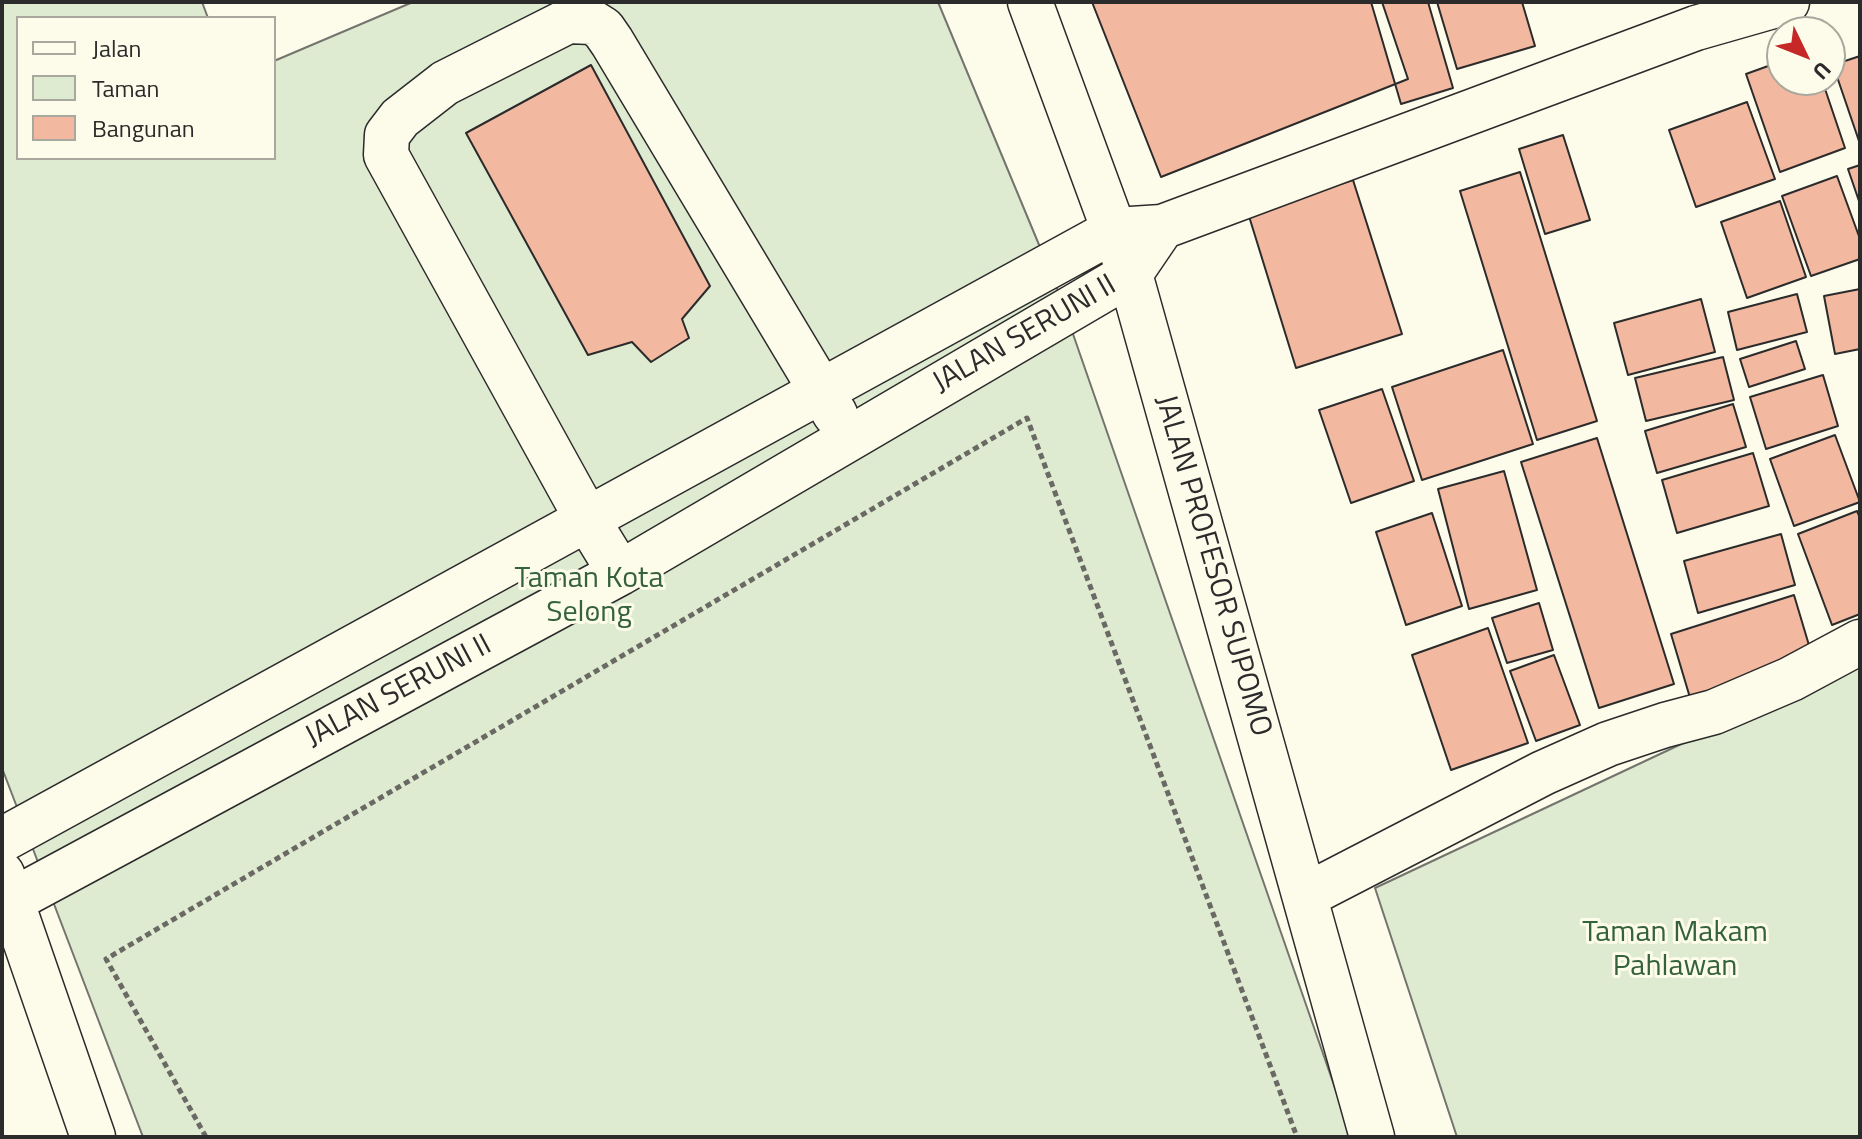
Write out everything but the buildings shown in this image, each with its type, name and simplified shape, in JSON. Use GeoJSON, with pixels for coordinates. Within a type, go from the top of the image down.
{"type":"FeatureCollection","features":[{"type":"Feature","properties":{"kind":"street","name":"JALAN PROFESOR SUPOMO"},"geometry":{"type":"LineString","coordinates":[[1030,2],[1130,274],[1372,1137]]}},
{"type":"Feature","properties":{"kind":"street"},"geometry":{"type":"LineString","coordinates":[[1162,227],[1696,28],[1787,2]]}},
{"type":"Feature","properties":{"kind":"street"},"geometry":{"type":"LineString","coordinates":[[620,573],[587,519],[386,155],[387,135],[400,118],[445,83],[568,21],[592,22],[603,29],[849,438]]}},
{"type":"Feature","properties":{"kind":"street","name":"JALAN SERUNI II"},"geometry":{"type":"LineString","coordinates":[[2,840],[1115,230],[1162,227]]}},
{"type":"Feature","properties":{"kind":"street","name":"JALAN SERUNI II"},"geometry":{"type":"LineString","coordinates":[[6,891],[620,573],[1130,274],[1162,227]]}},
{"type":"Feature","properties":{"kind":"street"},"geometry":{"type":"LineString","coordinates":[[1305,896],[1543,773],[1608,744],[1714,712],[1791,679],[1860,642]]}},
{"type":"Feature","properties":{"kind":"street"},"geometry":{"type":"LineString","coordinates":[[6,891],[93,1137]]}},
{"type":"Feature","properties":{"kind":"path"},"geometry":{"type":"LineString","coordinates":[[206,1137],[106,959],[1027,418],[1297,1137]]}},
{"type":"Feature","properties":{"kind":"green space","name":"Taman Kota Selong"},"geometry":{"type":"Polygon","coordinates":[[[2,2],[202,2],[207,16],[16,16],[16,160],[276,160],[276,60],[413,2],[938,2],[1057,288],[1352,1137],[143,1137],[2,768],[2,2]]]}},
{"type":"Feature","properties":{"kind":"green space","name":"Taman Makam Pahlawan"},"geometry":{"type":"Polygon","coordinates":[[[1860,660],[1860,1137],[1457,1137],[1375,888],[1860,660]]]}}]}
